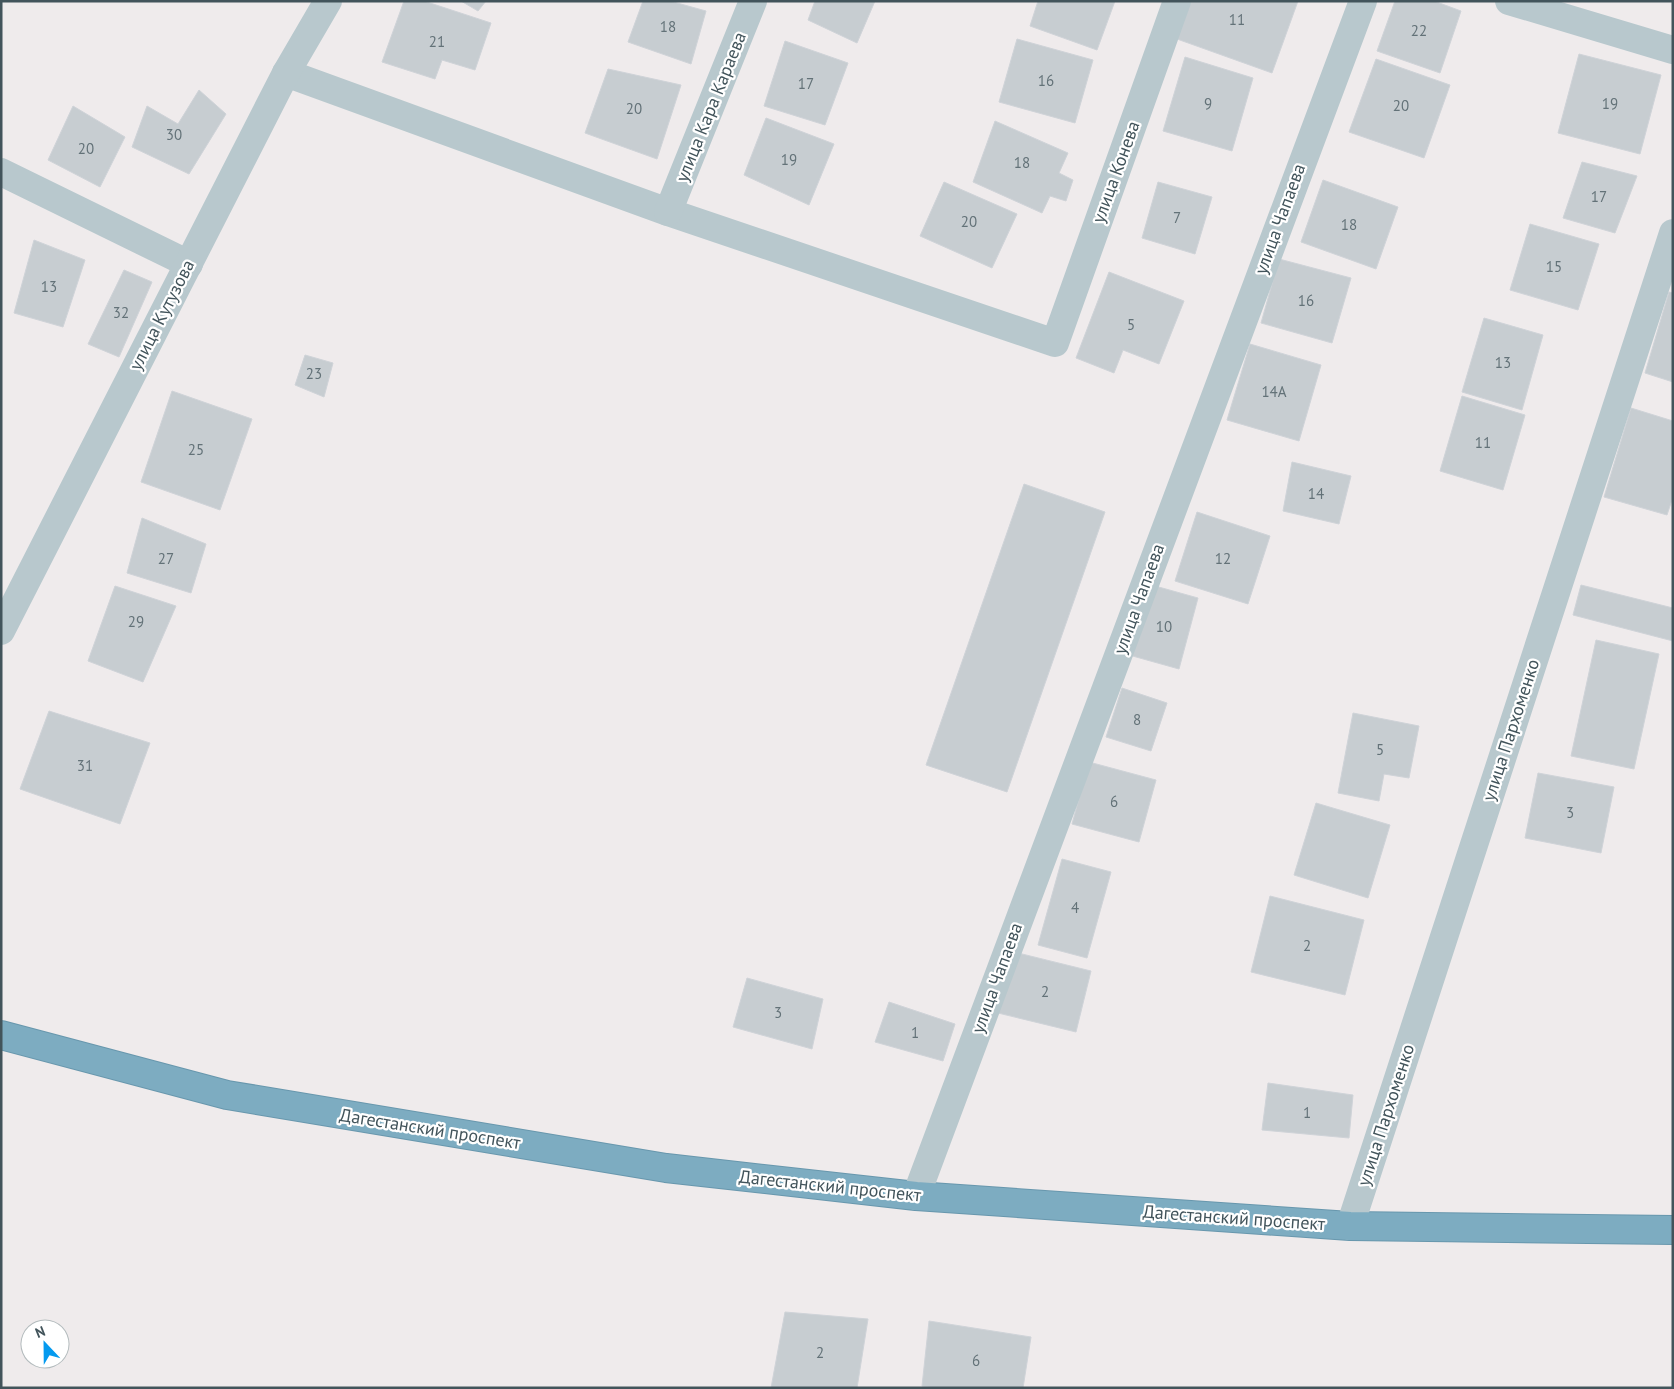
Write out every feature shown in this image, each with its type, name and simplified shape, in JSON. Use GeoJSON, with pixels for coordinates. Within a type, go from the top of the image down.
{"type":"FeatureCollection","features":[{"type":"Feature","properties":{"kind":"highway","name":"Дагестанский проспект"},"geometry":{"type":"LineString","coordinates":[[1,1036],[227,1095],[666,1168],[916,1196],[1350,1226],[1673,1230]]}},
{"type":"Feature","properties":{"kind":"street","name":"улица Кутузова"},"geometry":{"type":"LineString","coordinates":[[1,631],[286,74],[328,1]]}},
{"type":"Feature","properties":{"kind":"street","name":"улица Кара Караева"},"geometry":{"type":"LineString","coordinates":[[668,212],[753,1]]}},
{"type":"Feature","properties":{"kind":"street","name":"улица Конева"},"geometry":{"type":"LineString","coordinates":[[668,212],[1055,342],[1177,1]]}},
{"type":"Feature","properties":{"kind":"street","name":"улица Чапаева"},"geometry":{"type":"LineString","coordinates":[[916,1196],[1363,1]]}},
{"type":"Feature","properties":{"kind":"street"},"geometry":{"type":"LineString","coordinates":[[1509,1],[1673,50]]}},
{"type":"Feature","properties":{"kind":"street"},"geometry":{"type":"LineString","coordinates":[[286,74],[668,212]]}},
{"type":"Feature","properties":{"kind":"street"},"geometry":{"type":"LineString","coordinates":[[1,172],[188,264]]}},
{"type":"Feature","properties":{"kind":"street","name":"улица Пархоменко"},"geometry":{"type":"LineString","coordinates":[[1350,1226],[1673,233]]}},
{"type":"Feature","properties":{"kind":"building"},"geometry":{"type":"Polygon","coordinates":[[[404,1],[424,1],[491,23],[475,70],[442,60],[435,79],[382,62],[404,1]]]}},
{"type":"Feature","properties":{"kind":"building"},"geometry":{"type":"Polygon","coordinates":[[[461,1],[486,1],[478,11],[461,1]]]}},
{"type":"Feature","properties":{"kind":"building"},"geometry":{"type":"Polygon","coordinates":[[[643,1],[670,1],[706,11],[691,64],[628,42],[643,1]]]}},
{"type":"Feature","properties":{"kind":"building"},"geometry":{"type":"Polygon","coordinates":[[[815,1],[875,1],[857,43],[808,20],[815,1]]]}},
{"type":"Feature","properties":{"kind":"building"},"geometry":{"type":"Polygon","coordinates":[[[1038,1],[1115,1],[1097,50],[1030,26],[1038,1]]]}},
{"type":"Feature","properties":{"kind":"building"},"geometry":{"type":"Polygon","coordinates":[[[1190,1],[1298,1],[1272,73],[1177,39],[1190,1]]]}},
{"type":"Feature","properties":{"kind":"building"},"geometry":{"type":"Polygon","coordinates":[[[1395,1],[1434,1],[1461,11],[1440,73],[1377,51],[1395,1]]]}},
{"type":"Feature","properties":{"kind":"building"},"geometry":{"type":"Polygon","coordinates":[[[1017,39],[1093,60],[1075,123],[999,102],[1017,39]]]}},
{"type":"Feature","properties":{"kind":"building"},"geometry":{"type":"Polygon","coordinates":[[[785,41],[848,63],[825,125],[764,106],[785,41]]]}},
{"type":"Feature","properties":{"kind":"building"},"geometry":{"type":"Polygon","coordinates":[[[1579,54],[1661,75],[1640,154],[1558,133],[1579,54]]]}},
{"type":"Feature","properties":{"kind":"building"},"geometry":{"type":"Polygon","coordinates":[[[1185,57],[1253,78],[1232,151],[1163,131],[1185,57]]]}},
{"type":"Feature","properties":{"kind":"building"},"geometry":{"type":"Polygon","coordinates":[[[1376,59],[1450,85],[1424,158],[1349,132],[1376,59]]]}},
{"type":"Feature","properties":{"kind":"building"},"geometry":{"type":"Polygon","coordinates":[[[608,69],[681,85],[657,159],[585,133],[608,69]]]}},
{"type":"Feature","properties":{"kind":"building"},"geometry":{"type":"Polygon","coordinates":[[[199,90],[226,114],[189,174],[132,147],[147,106],[178,124],[199,90]]]}},
{"type":"Feature","properties":{"kind":"building"},"geometry":{"type":"Polygon","coordinates":[[[73,106],[125,137],[100,187],[48,160],[73,106]]]}},
{"type":"Feature","properties":{"kind":"building"},"geometry":{"type":"Polygon","coordinates":[[[766,118],[834,144],[809,205],[744,175],[766,118]]]}},
{"type":"Feature","properties":{"kind":"building"},"geometry":{"type":"Polygon","coordinates":[[[995,121],[1068,153],[1059,173],[1073,180],[1066,201],[1050,196],[1042,213],[973,182],[995,121]]]}},
{"type":"Feature","properties":{"kind":"building"},"geometry":{"type":"Polygon","coordinates":[[[1582,162],[1637,176],[1615,233],[1563,218],[1582,162]]]}},
{"type":"Feature","properties":{"kind":"building"},"geometry":{"type":"Polygon","coordinates":[[[1323,180],[1398,207],[1376,269],[1301,242],[1323,180]]]}},
{"type":"Feature","properties":{"kind":"building"},"geometry":{"type":"Polygon","coordinates":[[[944,182],[1017,214],[992,268],[920,236],[944,182]]]}},
{"type":"Feature","properties":{"kind":"building"},"geometry":{"type":"Polygon","coordinates":[[[1158,182],[1212,197],[1195,254],[1142,238],[1158,182]]]}},
{"type":"Feature","properties":{"kind":"building"},"geometry":{"type":"Polygon","coordinates":[[[1530,224],[1599,244],[1578,310],[1510,290],[1530,224]]]}},
{"type":"Feature","properties":{"kind":"building"},"geometry":{"type":"Polygon","coordinates":[[[34,240],[85,260],[63,327],[14,313],[34,240]]]}},
{"type":"Feature","properties":{"kind":"building"},"geometry":{"type":"Polygon","coordinates":[[[1279,259],[1351,278],[1332,343],[1261,323],[1279,259]]]}},
{"type":"Feature","properties":{"kind":"building"},"geometry":{"type":"Polygon","coordinates":[[[124,270],[152,282],[119,357],[88,344],[124,270]]]}},
{"type":"Feature","properties":{"kind":"building"},"geometry":{"type":"Polygon","coordinates":[[[1109,272],[1184,301],[1159,364],[1123,350],[1114,373],[1076,358],[1109,272]]]}},
{"type":"Feature","properties":{"kind":"building"},"geometry":{"type":"Polygon","coordinates":[[[1669,292],[1673,293],[1673,382],[1645,373],[1669,292]]]}},
{"type":"Feature","properties":{"kind":"building"},"geometry":{"type":"Polygon","coordinates":[[[1484,318],[1543,335],[1522,410],[1462,392],[1484,318]]]}},
{"type":"Feature","properties":{"kind":"building"},"geometry":{"type":"Polygon","coordinates":[[[1250,344],[1321,365],[1299,441],[1227,420],[1250,344]]]}},
{"type":"Feature","properties":{"kind":"building"},"geometry":{"type":"Polygon","coordinates":[[[305,355],[333,363],[324,397],[295,385],[305,355]]]}},
{"type":"Feature","properties":{"kind":"building"},"geometry":{"type":"Polygon","coordinates":[[[172,391],[252,419],[220,510],[141,482],[172,391]]]}},
{"type":"Feature","properties":{"kind":"building"},"geometry":{"type":"Polygon","coordinates":[[[1462,396],[1525,415],[1503,490],[1440,471],[1462,396]]]}},
{"type":"Feature","properties":{"kind":"building"},"geometry":{"type":"Polygon","coordinates":[[[1631,408],[1673,421],[1673,497],[1667,515],[1604,497],[1631,408]]]}},
{"type":"Feature","properties":{"kind":"building"},"geometry":{"type":"Polygon","coordinates":[[[1292,462],[1351,476],[1339,524],[1283,511],[1292,462]]]}},
{"type":"Feature","properties":{"kind":"building"},"geometry":{"type":"Polygon","coordinates":[[[1024,484],[1105,512],[1007,792],[926,765],[1024,484]]]}},
{"type":"Feature","properties":{"kind":"building"},"geometry":{"type":"Polygon","coordinates":[[[1197,512],[1270,536],[1248,604],[1175,581],[1197,512]]]}},
{"type":"Feature","properties":{"kind":"building"},"geometry":{"type":"Polygon","coordinates":[[[142,518],[206,544],[191,593],[127,573],[142,518]]]}},
{"type":"Feature","properties":{"kind":"building"},"geometry":{"type":"Polygon","coordinates":[[[1148,584],[1198,598],[1179,669],[1129,655],[1148,584]]]}},
{"type":"Feature","properties":{"kind":"building"},"geometry":{"type":"Polygon","coordinates":[[[1581,585],[1673,608],[1673,641],[1573,615],[1581,585]]]}},
{"type":"Feature","properties":{"kind":"building"},"geometry":{"type":"Polygon","coordinates":[[[115,586],[176,606],[143,682],[88,661],[115,586]]]}},
{"type":"Feature","properties":{"kind":"building"},"geometry":{"type":"Polygon","coordinates":[[[1596,640],[1659,654],[1634,769],[1571,756],[1596,640]]]}},
{"type":"Feature","properties":{"kind":"building"},"geometry":{"type":"Polygon","coordinates":[[[1122,688],[1167,703],[1151,751],[1106,737],[1122,688]]]}},
{"type":"Feature","properties":{"kind":"building"},"geometry":{"type":"Polygon","coordinates":[[[49,711],[150,743],[120,824],[20,789],[49,711]]]}},
{"type":"Feature","properties":{"kind":"building"},"geometry":{"type":"Polygon","coordinates":[[[1353,713],[1419,726],[1409,778],[1384,774],[1379,801],[1338,793],[1353,713]]]}},
{"type":"Feature","properties":{"kind":"building"},"geometry":{"type":"Polygon","coordinates":[[[1089,762],[1156,780],[1139,842],[1072,824],[1089,762]]]}},
{"type":"Feature","properties":{"kind":"building"},"geometry":{"type":"Polygon","coordinates":[[[1538,773],[1614,787],[1601,853],[1525,838],[1538,773]]]}},
{"type":"Feature","properties":{"kind":"building"},"geometry":{"type":"Polygon","coordinates":[[[1316,803],[1390,825],[1368,898],[1294,875],[1316,803]]]}},
{"type":"Feature","properties":{"kind":"building"},"geometry":{"type":"Polygon","coordinates":[[[1062,859],[1111,872],[1087,958],[1038,945],[1062,859]]]}},
{"type":"Feature","properties":{"kind":"building"},"geometry":{"type":"Polygon","coordinates":[[[1270,896],[1364,920],[1345,995],[1251,972],[1270,896]]]}},
{"type":"Feature","properties":{"kind":"building"},"geometry":{"type":"Polygon","coordinates":[[[1014,952],[1091,971],[1076,1032],[998,1013],[1014,952]]]}},
{"type":"Feature","properties":{"kind":"building"},"geometry":{"type":"Polygon","coordinates":[[[747,978],[823,999],[812,1049],[733,1027],[747,978]]]}},
{"type":"Feature","properties":{"kind":"building"},"geometry":{"type":"Polygon","coordinates":[[[889,1002],[955,1024],[943,1061],[875,1042],[889,1002]]]}},
{"type":"Feature","properties":{"kind":"building"},"geometry":{"type":"Polygon","coordinates":[[[1268,1083],[1353,1095],[1349,1138],[1262,1130],[1268,1083]]]}},
{"type":"Feature","properties":{"kind":"building"},"geometry":{"type":"Polygon","coordinates":[[[785,1312],[868,1319],[857,1388],[771,1388],[785,1312]]]}},
{"type":"Feature","properties":{"kind":"building"},"geometry":{"type":"Polygon","coordinates":[[[929,1321],[1031,1337],[1023,1388],[936,1388],[922,1386],[929,1321]]]}}]}
